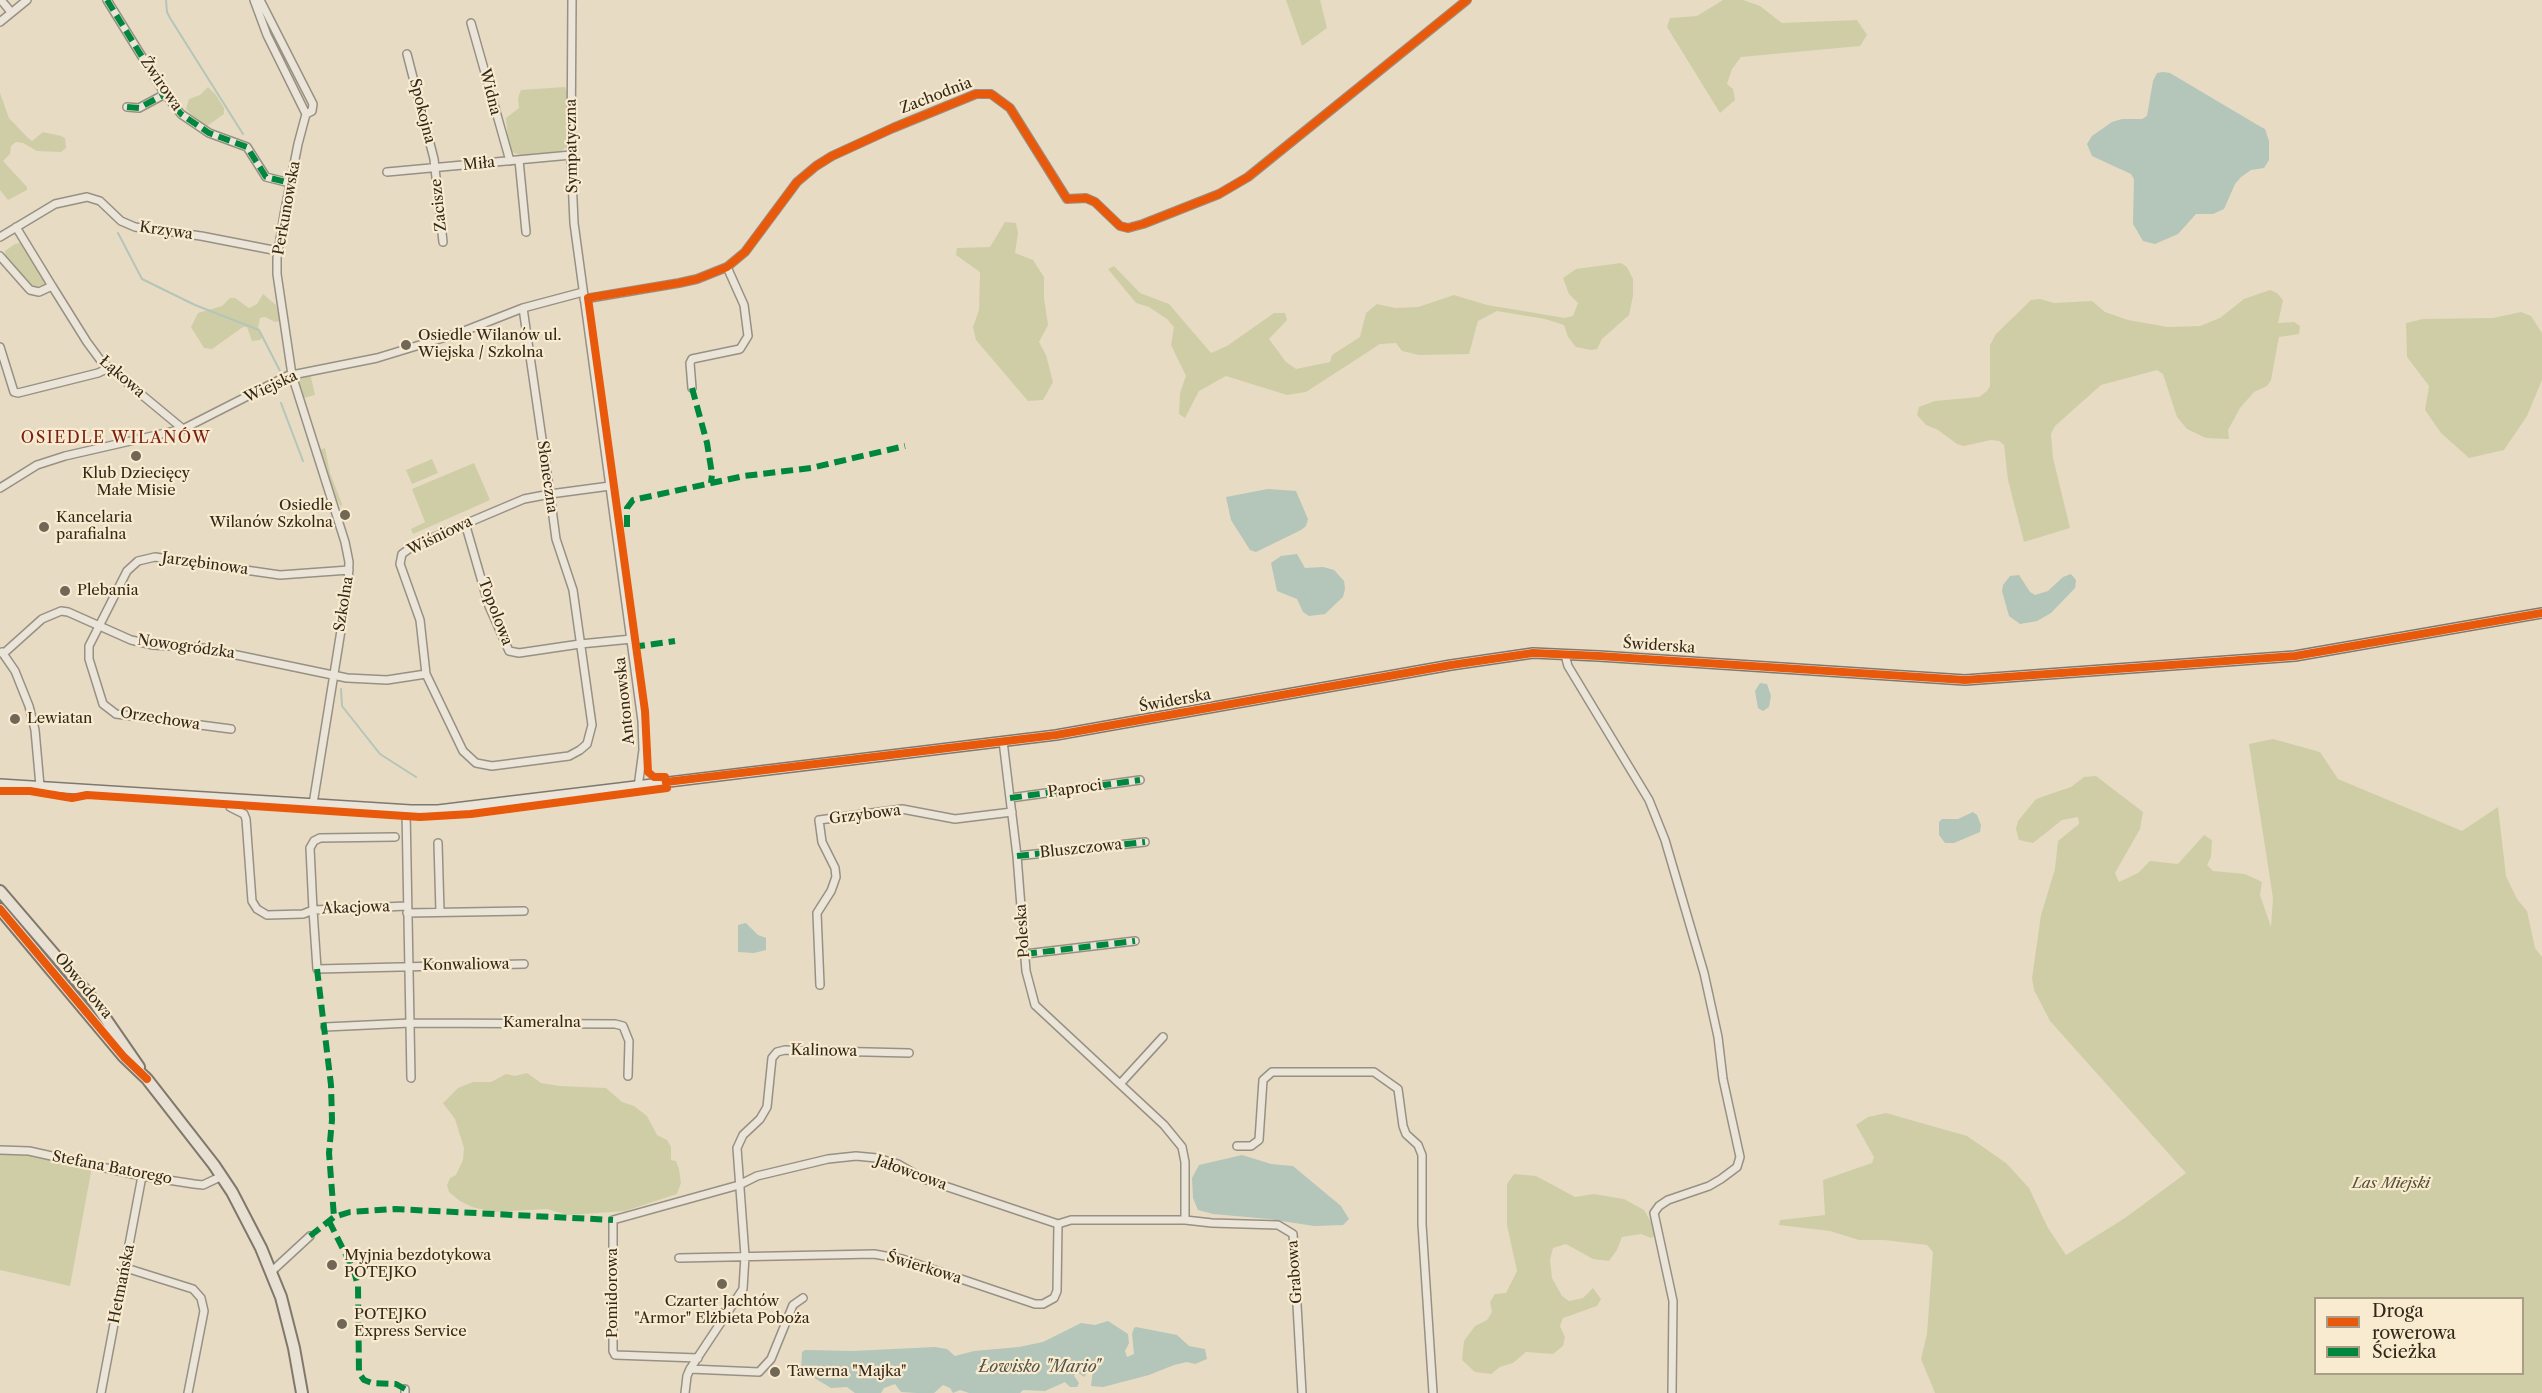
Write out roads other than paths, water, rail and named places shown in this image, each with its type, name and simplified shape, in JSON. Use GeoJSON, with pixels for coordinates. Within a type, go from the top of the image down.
{"type":"FeatureCollection","features":[{"type":"Feature","properties":{"kind":"main road","name":"Obwodowa"},"geometry":{"type":"LineString","coordinates":[[0,891],[90,996],[147,1080],[222,1176],[247,1218],[272,1272],[292,1338],[302,1393]]}},
{"type":"Feature","properties":{"kind":"main road","name":"Obwodowa"},"geometry":{"type":"LineString","coordinates":[[0,909],[124,1057],[147,1080]]}},
{"type":"Feature","properties":{"kind":"street"},"geometry":{"type":"LineString","coordinates":[[1,0],[11,12]]}},
{"type":"Feature","properties":{"kind":"street"},"geometry":{"type":"LineString","coordinates":[[0,22],[27,0]]}},
{"type":"Feature","properties":{"kind":"street","name":"Żwirowa"},"geometry":{"type":"LineString","coordinates":[[107,0],[177,110],[202,129],[247,147],[266,177],[290,183]]}},
{"type":"Feature","properties":{"kind":"street"},"geometry":{"type":"LineString","coordinates":[[254,0],[267,35],[306,114]]}},
{"type":"Feature","properties":{"kind":"street","name":"Perkunowska"},"geometry":{"type":"LineString","coordinates":[[260,0],[313,107],[306,114],[290,183],[278,251],[277,274],[292,375]]}},
{"type":"Feature","properties":{"kind":"street","name":"Sympatyczna"},"geometry":{"type":"LineString","coordinates":[[572,0],[571,155],[574,223],[584,295]]}},
{"type":"Feature","properties":{"kind":"street","name":"Zachodnia"},"geometry":{"type":"LineString","coordinates":[[584,295],[679,283],[697,279],[727,267],[745,252],[797,182],[816,166],[832,156],[893,128],[976,94],[991,94],[1010,108],[1067,199],[1086,198],[1095,202],[1120,226],[1128,228],[1143,224],[1219,194],[1248,177],[1467,0]]}},
{"type":"Feature","properties":{"kind":"street","name":"Widna"},"geometry":{"type":"LineString","coordinates":[[471,23],[510,161]]}},
{"type":"Feature","properties":{"kind":"street","name":"Spokojna"},"geometry":{"type":"LineString","coordinates":[[407,54],[428,131],[435,168]]}},
{"type":"Feature","properties":{"kind":"street"},"geometry":{"type":"LineString","coordinates":[[127,107],[139,108],[165,94]]}},
{"type":"Feature","properties":{"kind":"street","name":"Miła"},"geometry":{"type":"LineString","coordinates":[[387,172],[571,155]]}},
{"type":"Feature","properties":{"kind":"street"},"geometry":{"type":"LineString","coordinates":[[519,160],[526,232]]}},
{"type":"Feature","properties":{"kind":"street","name":"Zacisze"},"geometry":{"type":"LineString","coordinates":[[435,168],[443,242]]}},
{"type":"Feature","properties":{"kind":"street","name":"Krzywa"},"geometry":{"type":"LineString","coordinates":[[0,237],[55,204],[87,197],[100,201],[121,221],[135,227],[201,236],[278,251]]}},
{"type":"Feature","properties":{"kind":"street","name":"Łąkowa"},"geometry":{"type":"LineString","coordinates":[[16,227],[87,342],[109,368],[183,429]]}},
{"type":"Feature","properties":{"kind":"street"},"geometry":{"type":"LineString","coordinates":[[0,256],[30,290],[39,292],[52,286]]}},
{"type":"Feature","properties":{"kind":"street"},"geometry":{"type":"LineString","coordinates":[[692,388],[690,372],[692,359],[740,349],[748,336],[744,305],[727,267]]}},
{"type":"Feature","properties":{"kind":"street","name":"Wiejska"},"geometry":{"type":"LineString","coordinates":[[0,488],[38,465],[70,455],[183,429],[292,375],[406,350],[524,308],[584,295]]}},
{"type":"Feature","properties":{"kind":"street","name":"Antonowska"},"geometry":{"type":"LineString","coordinates":[[584,295],[644,736],[638,787]]}},
{"type":"Feature","properties":{"kind":"street","name":"Słoneczna"},"geometry":{"type":"LineString","coordinates":[[430,686],[462,751],[476,763],[492,766],[569,756],[586,744],[592,725],[571,578],[557,546],[524,308]]}},
{"type":"Feature","properties":{"kind":"street"},"geometry":{"type":"LineString","coordinates":[[0,347],[14,392],[18,393],[98,374],[109,368]]}},
{"type":"Feature","properties":{"kind":"street","name":"Szkolna"},"geometry":{"type":"LineString","coordinates":[[292,375],[345,542],[349,570],[313,804]]}},
{"type":"Feature","properties":{"kind":"street","name":"Wiśniowa"},"geometry":{"type":"LineString","coordinates":[[430,686],[426,674],[420,620],[400,560],[408,548],[513,503],[550,494],[610,486]]}},
{"type":"Feature","properties":{"kind":"street","name":"Topolowa"},"geometry":{"type":"LineString","coordinates":[[465,523],[489,606],[509,651],[519,653],[632,639]]}},
{"type":"Feature","properties":{"kind":"street","name":"Jarzębinowa"},"geometry":{"type":"LineString","coordinates":[[98,626],[127,571],[135,563],[147,558],[165,557],[280,575],[349,570]]}},
{"type":"Feature","properties":{"kind":"street","name":"Nowogródzka"},"geometry":{"type":"LineString","coordinates":[[2,652],[42,619],[55,612],[69,612],[98,626],[147,644],[203,648],[332,675],[387,680],[426,674]]}},
{"type":"Feature","properties":{"kind":"street","name":"Świderska"},"geometry":{"type":"LineString","coordinates":[[0,784],[406,810],[466,808],[1003,741],[1121,724],[1492,658],[1533,653],[1965,680],[2295,656],[2542,613]]}},
{"type":"Feature","properties":{"kind":"street","name":"Orzechowa"},"geometry":{"type":"LineString","coordinates":[[98,626],[90,641],[88,653],[107,708],[122,715],[231,729]]}},
{"type":"Feature","properties":{"kind":"street"},"geometry":{"type":"LineString","coordinates":[[2,652],[15,671],[29,706],[35,730],[40,786]]}},
{"type":"Feature","properties":{"kind":"street"},"geometry":{"type":"LineString","coordinates":[[1565,655],[1568,666],[1649,800],[1665,840],[1704,973],[1740,1158],[1737,1167],[1721,1179],[1709,1186],[1668,1200],[1659,1206],[1654,1214],[1673,1301],[1672,1393]]}},
{"type":"Feature","properties":{"kind":"street","name":"Poleska"},"geometry":{"type":"LineString","coordinates":[[1003,741],[1017,856],[1027,978],[1035,1005],[1164,1125],[1182,1147],[1186,1172],[1185,1220]]}},
{"type":"Feature","properties":{"kind":"street","name":"Paproci"},"geometry":{"type":"LineString","coordinates":[[1010,798],[1140,780]]}},
{"type":"Feature","properties":{"kind":"street"},"geometry":{"type":"LineString","coordinates":[[229,798],[230,807],[244,814],[246,819],[252,901],[257,909],[267,915],[303,914],[312,910]]}},
{"type":"Feature","properties":{"kind":"street","name":"Grzybowa"},"geometry":{"type":"LineString","coordinates":[[820,985],[817,913],[831,891],[836,877],[835,868],[822,842],[819,820],[902,808],[955,819],[1012,812]]}},
{"type":"Feature","properties":{"kind":"street","name":"Akacjowa"},"geometry":{"type":"LineString","coordinates":[[406,810],[411,1078]]}},
{"type":"Feature","properties":{"kind":"street","name":"Akacjowa"},"geometry":{"type":"LineString","coordinates":[[395,837],[320,837],[314,841],[310,848],[312,910],[407,910]]}},
{"type":"Feature","properties":{"kind":"street","name":"Bluszczowa"},"geometry":{"type":"LineString","coordinates":[[1017,856],[1145,842]]}},
{"type":"Feature","properties":{"kind":"street"},"geometry":{"type":"LineString","coordinates":[[438,843],[440,912]]}},
{"type":"Feature","properties":{"kind":"street","name":"Konwaliowa"},"geometry":{"type":"LineString","coordinates":[[312,910],[317,969],[524,964]]}},
{"type":"Feature","properties":{"kind":"street"},"geometry":{"type":"LineString","coordinates":[[407,910],[524,911]]}},
{"type":"Feature","properties":{"kind":"street"},"geometry":{"type":"LineString","coordinates":[[1025,954],[1134,941]]}},
{"type":"Feature","properties":{"kind":"street"},"geometry":{"type":"LineString","coordinates":[[325,1027],[410,1023]]}},
{"type":"Feature","properties":{"kind":"street","name":"Kameralna"},"geometry":{"type":"LineString","coordinates":[[410,1023],[615,1023],[623,1026],[629,1041],[628,1076]]}},
{"type":"Feature","properties":{"kind":"street"},"geometry":{"type":"LineString","coordinates":[[1120,1084],[1163,1037]]}},
{"type":"Feature","properties":{"kind":"street","name":"Kalinowa"},"geometry":{"type":"LineString","coordinates":[[739,1185],[737,1148],[743,1135],[760,1119],[767,1107],[770,1065],[777,1052],[785,1050],[909,1053]]}},
{"type":"Feature","properties":{"kind":"street"},"geometry":{"type":"LineString","coordinates":[[1237,1146],[1251,1146],[1259,1140],[1263,1080],[1272,1072],[1374,1072],[1398,1089],[1403,1126],[1406,1134],[1418,1145],[1422,1155],[1422,1224],[1433,1393]]}},
{"type":"Feature","properties":{"kind":"street","name":"Stefana Batorego"},"geometry":{"type":"LineString","coordinates":[[0,1150],[29,1151],[142,1176],[203,1185],[222,1176]]}},
{"type":"Feature","properties":{"kind":"street","name":"Jałowcowa"},"geometry":{"type":"LineString","coordinates":[[613,1220],[739,1185],[757,1176],[828,1159],[856,1156],[877,1158],[898,1164],[924,1179],[1058,1224],[1071,1220],[1185,1220],[1212,1223]]}},
{"type":"Feature","properties":{"kind":"street","name":"Hetmańska"},"geometry":{"type":"LineString","coordinates":[[101,1393],[142,1176]]}},
{"type":"Feature","properties":{"kind":"street"},"geometry":{"type":"LineString","coordinates":[[685,1393],[690,1369],[743,1289],[745,1256],[739,1185]]}},
{"type":"Feature","properties":{"kind":"street","name":"Pomidorowa"},"geometry":{"type":"LineString","coordinates":[[613,1220],[613,1351],[615,1354],[698,1358]]}},
{"type":"Feature","properties":{"kind":"street","name":"Grabowa"},"geometry":{"type":"LineString","coordinates":[[1212,1223],[1278,1225],[1293,1234],[1302,1393]]}},
{"type":"Feature","properties":{"kind":"street","name":"Świerkowa"},"geometry":{"type":"LineString","coordinates":[[679,1257],[859,1254],[886,1256],[1035,1304],[1043,1304],[1054,1298],[1057,1291],[1058,1224]]}},
{"type":"Feature","properties":{"kind":"street"},"geometry":{"type":"LineString","coordinates":[[272,1272],[310,1236]]}},
{"type":"Feature","properties":{"kind":"street"},"geometry":{"type":"LineString","coordinates":[[126,1268],[193,1289],[201,1298],[204,1311],[188,1393]]}},
{"type":"Feature","properties":{"kind":"street"},"geometry":{"type":"LineString","coordinates":[[690,1369],[759,1372],[771,1359],[793,1305],[803,1298]]}},
{"type":"Feature","properties":{"kind":"water"},"geometry":{"type":"Polygon","coordinates":[[[2157,73],[2170,73],[2265,129],[2269,141],[2269,160],[2264,168],[2251,170],[2241,177],[2235,184],[2224,209],[2213,214],[2196,214],[2178,234],[2155,244],[2143,241],[2133,224],[2134,179],[2131,174],[2092,156],[2087,144],[2092,136],[2112,122],[2122,119],[2142,119],[2147,116],[2153,81],[2157,73]]]}},
{"type":"Feature","properties":{"kind":"water"},"geometry":{"type":"Polygon","coordinates":[[[1268,489],[1296,491],[1308,519],[1306,526],[1301,530],[1256,552],[1250,550],[1231,520],[1226,497],[1268,489]]]}},
{"type":"Feature","properties":{"kind":"water"},"geometry":{"type":"Polygon","coordinates":[[[1297,554],[1305,568],[1323,567],[1334,570],[1344,581],[1343,597],[1325,614],[1309,616],[1303,612],[1297,599],[1277,591],[1271,563],[1281,556],[1297,554]]]}},
{"type":"Feature","properties":{"kind":"water"},"geometry":{"type":"Polygon","coordinates":[[[2071,574],[2076,580],[2075,588],[2051,613],[2037,621],[2020,624],[2009,616],[2002,591],[2003,585],[2010,576],[2019,575],[2030,592],[2035,595],[2048,591],[2063,577],[2071,574]]]}},
{"type":"Feature","properties":{"kind":"water"},"geometry":{"type":"Polygon","coordinates":[[[1760,683],[1767,684],[1771,696],[1769,707],[1763,711],[1758,708],[1755,691],[1760,683]]]}},
{"type":"Feature","properties":{"kind":"water"},"geometry":{"type":"Polygon","coordinates":[[[1973,812],[1977,815],[1981,825],[1980,832],[1954,843],[1945,843],[1939,835],[1939,822],[1942,819],[1958,819],[1973,812]]]}},
{"type":"Feature","properties":{"kind":"water"},"geometry":{"type":"Polygon","coordinates":[[[746,923],[758,935],[766,938],[766,950],[754,953],[738,952],[738,925],[746,923]]]}},
{"type":"Feature","properties":{"kind":"water"},"geometry":{"type":"Polygon","coordinates":[[[1242,1155],[1271,1164],[1293,1166],[1341,1206],[1349,1219],[1343,1225],[1314,1226],[1213,1214],[1198,1210],[1193,1198],[1192,1178],[1199,1165],[1242,1155]]]}},
{"type":"Feature","properties":{"kind":"water","name":"Łowisko \"Mario\""},"geometry":{"type":"Polygon","coordinates":[[[1108,1321],[1128,1334],[1129,1343],[1125,1351],[1127,1357],[1134,1354],[1132,1334],[1136,1327],[1177,1335],[1189,1346],[1205,1349],[1207,1359],[1195,1364],[1187,1362],[1174,1365],[1149,1375],[1103,1387],[1091,1386],[1093,1369],[1090,1369],[1084,1377],[1076,1371],[1074,1376],[1079,1383],[1077,1387],[1070,1387],[1065,1382],[1045,1391],[1023,1390],[1020,1393],[969,1393],[960,1390],[953,1393],[950,1388],[943,1385],[934,1393],[901,1392],[895,1384],[884,1388],[881,1393],[855,1393],[847,1387],[831,1388],[801,1370],[802,1352],[805,1350],[853,1351],[935,1347],[947,1349],[955,1356],[974,1351],[1019,1347],[1043,1342],[1081,1323],[1095,1325],[1108,1321]]]}},
{"type":"Feature","properties":{"kind":"waterway"},"geometry":{"type":"LineString","coordinates":[[166,0],[170,18],[243,134]]}},
{"type":"Feature","properties":{"kind":"waterway"},"geometry":{"type":"LineString","coordinates":[[118,233],[142,279],[195,305],[259,330],[280,371]]}},
{"type":"Feature","properties":{"kind":"waterway"},"geometry":{"type":"LineString","coordinates":[[281,403],[303,461]]}},
{"type":"Feature","properties":{"kind":"waterway"},"geometry":{"type":"LineString","coordinates":[[341,689],[342,706],[380,754],[416,777]]}},
{"type":"Feature","properties":{"kind":"place","name":"Osiedle Wilanów ul. Wiejska / Szkolna"},"geometry":{"type":"Point","coordinates":[406,345]}},
{"type":"Feature","properties":{"kind":"place","name":"Klub Dziecięcy Małe Misie"},"geometry":{"type":"Point","coordinates":[136,456]}},
{"type":"Feature","properties":{"kind":"place","name":"Osiedle Wilanów Szkolna"},"geometry":{"type":"Point","coordinates":[345,515]}},
{"type":"Feature","properties":{"kind":"place","name":"Kancelaria parafialna"},"geometry":{"type":"Point","coordinates":[44,527]}},
{"type":"Feature","properties":{"kind":"place","name":"Plebania"},"geometry":{"type":"Point","coordinates":[65,591]}},
{"type":"Feature","properties":{"kind":"place","name":"Lewiatan"},"geometry":{"type":"Point","coordinates":[15,719]}},
{"type":"Feature","properties":{"kind":"place","name":"Myjnia bezdotykowa POTEJKO"},"geometry":{"type":"Point","coordinates":[332,1265]}},
{"type":"Feature","properties":{"kind":"place","name":"Czarter Jachtów \"Armor\" Elżbieta Poboża"},"geometry":{"type":"Point","coordinates":[722,1284]}},
{"type":"Feature","properties":{"kind":"place","name":"POTEJKO Express Service"},"geometry":{"type":"Point","coordinates":[342,1324]}},
{"type":"Feature","properties":{"kind":"place","name":"Tawerna \"Majka\""},"geometry":{"type":"Point","coordinates":[775,1372]}},
{"type":"Feature","properties":{"kind":"district","name":"OSIEDLE WILANÓW"},"geometry":{"type":"Point","coordinates":[116,438]}},
{"type":"Feature","properties":{"kind":"park label","name":"Las Miejski"},"geometry":{"type":"Point","coordinates":[2391,1184]}}]}
